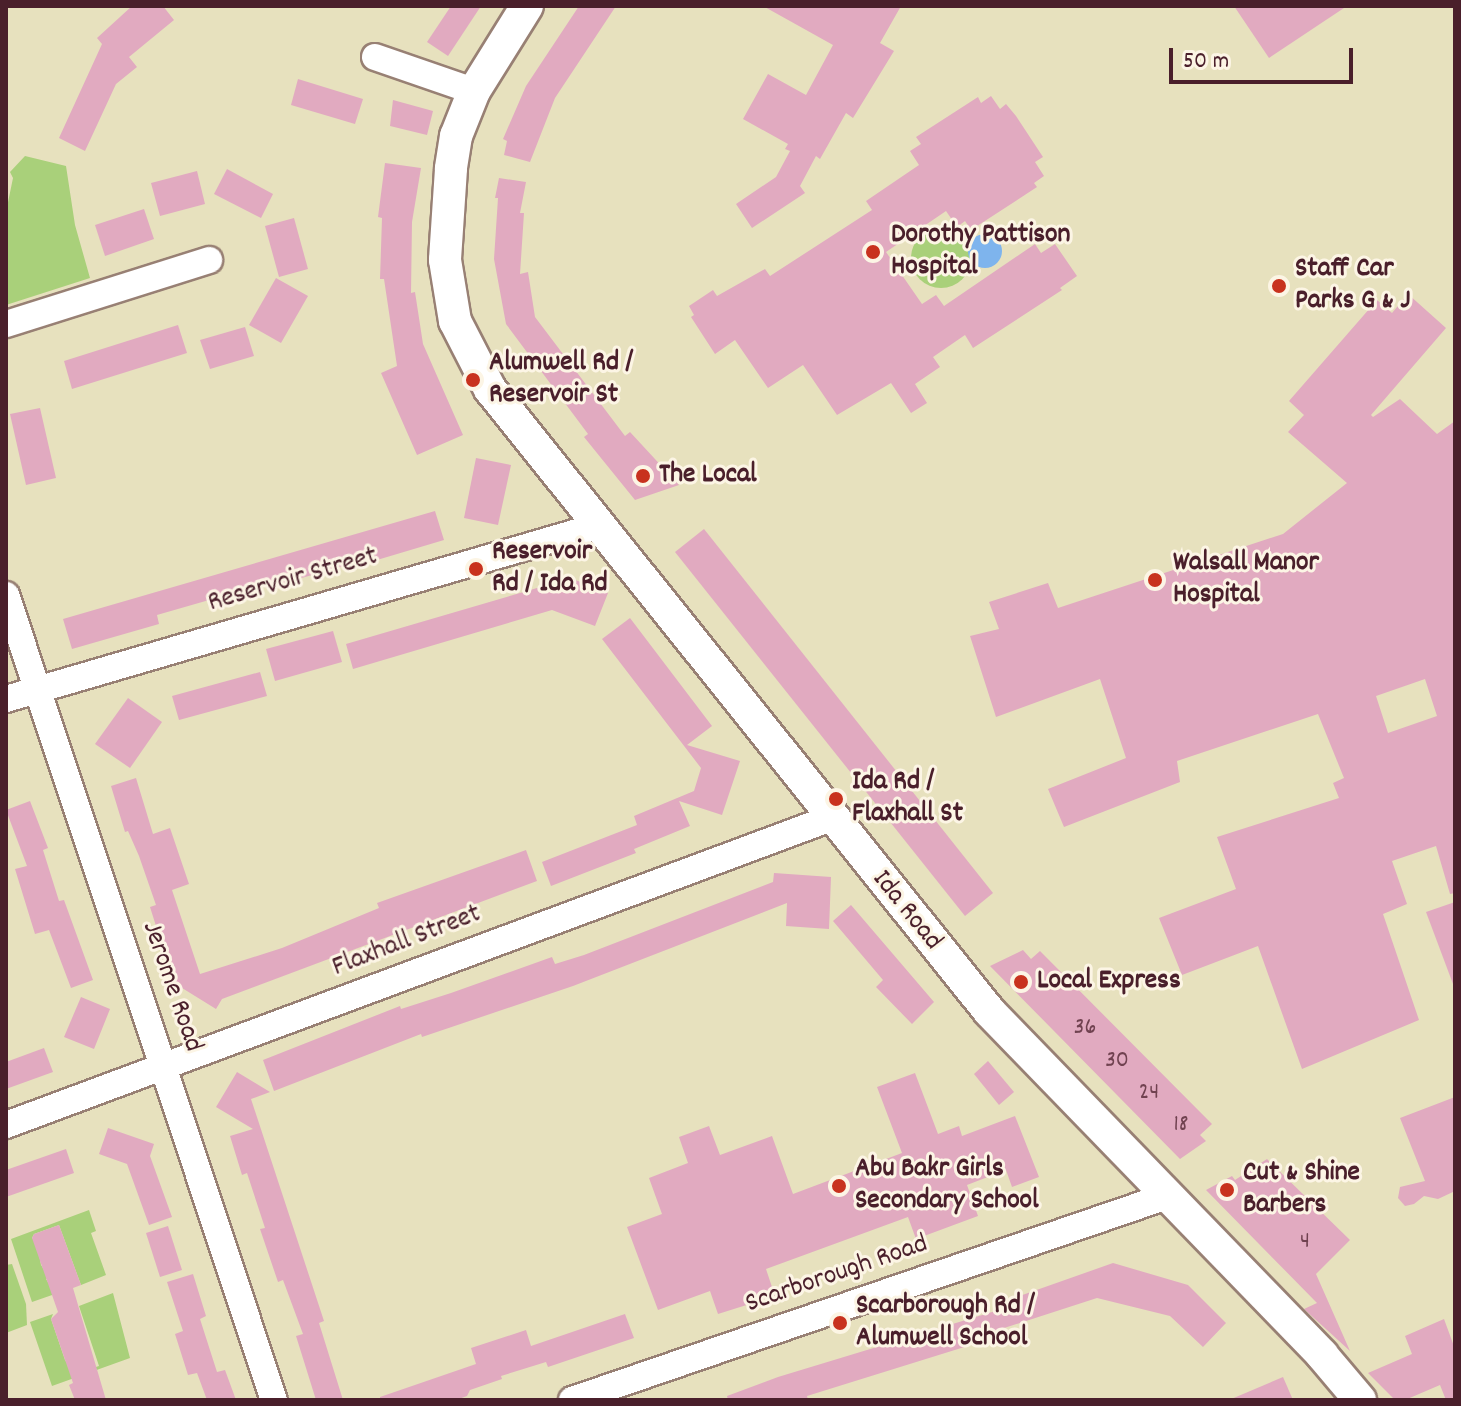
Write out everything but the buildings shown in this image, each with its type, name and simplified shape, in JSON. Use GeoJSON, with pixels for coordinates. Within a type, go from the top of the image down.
{"type":"FeatureCollection","features":[{"type":"Feature","properties":{"kind":"street","name":"Ida Road"},"geometry":{"type":"LineString","coordinates":[[527,6],[474,91],[456,136],[452,158],[445,260],[455,321],[490,389],[831,818],[989,1011],[1322,1355],[1360,1400]]}},
{"type":"Feature","properties":{"kind":"street"},"geometry":{"type":"LineString","coordinates":[[375,57],[474,91]]}},
{"type":"Feature","properties":{"kind":"street"},"geometry":{"type":"LineString","coordinates":[[6,324],[209,260]]}},
{"type":"Feature","properties":{"kind":"street","name":"Reservoir Street"},"geometry":{"type":"LineString","coordinates":[[6,699],[598,526]]}},
{"type":"Feature","properties":{"kind":"street","name":"Jerome Road"},"geometry":{"type":"LineString","coordinates":[[6,595],[35,690],[274,1400]]}},
{"type":"Feature","properties":{"kind":"street","name":"Flaxhall Street"},"geometry":{"type":"LineString","coordinates":[[6,1125],[831,818]]}},
{"type":"Feature","properties":{"kind":"street","name":"Scarborough Road"},"geometry":{"type":"LineString","coordinates":[[572,1400],[1167,1196]]}},
{"type":"Feature","properties":{"kind":"green space"},"geometry":{"type":"Polygon","coordinates":[[[25,156],[66,166],[75,225],[90,278],[6,305],[6,212],[13,178],[10,172],[25,156]]]}},
{"type":"Feature","properties":{"kind":"green space"},"geometry":{"type":"Polygon","coordinates":[[[941,228],[952,230],[962,237],[969,247],[969,269],[962,279],[952,286],[941,288],[930,286],[920,279],[913,269],[911,258],[913,247],[920,237],[930,230],[941,228]]]}},
{"type":"Feature","properties":{"kind":"green space"},"geometry":{"type":"Polygon","coordinates":[[[89,1210],[96,1231],[91,1233],[106,1275],[81,1285],[59,1225],[34,1234],[32,1238],[37,1243],[41,1265],[55,1294],[32,1302],[11,1239],[89,1210]]]}},
{"type":"Feature","properties":{"kind":"green space"},"geometry":{"type":"Polygon","coordinates":[[[12,1264],[26,1304],[27,1325],[6,1333],[6,1265],[12,1264]]]}},
{"type":"Feature","properties":{"kind":"green space"},"geometry":{"type":"Polygon","coordinates":[[[113,1293],[130,1358],[52,1386],[30,1322],[53,1314],[51,1319],[65,1360],[74,1374],[99,1366],[79,1306],[113,1293]]]}},
{"type":"Feature","properties":{"kind":"water"},"geometry":{"type":"Polygon","coordinates":[[[985,234],[997,239],[1002,251],[997,263],[985,268],[973,263],[968,251],[973,239],[985,234]]]}},
{"type":"Feature","properties":{"kind":"place","name":"Dorothy Pattison Hospital"},"geometry":{"type":"Point","coordinates":[873,252]}},
{"type":"Feature","properties":{"kind":"place","name":"Staff Car Parks G & J"},"geometry":{"type":"Point","coordinates":[1279,286]}},
{"type":"Feature","properties":{"kind":"place","name":"Alumwell Rd / Reservoir St"},"geometry":{"type":"Point","coordinates":[473,380]}},
{"type":"Feature","properties":{"kind":"place","name":"The Local"},"geometry":{"type":"Point","coordinates":[643,476]}},
{"type":"Feature","properties":{"kind":"place","name":"Reservoir Rd / Ida Rd"},"geometry":{"type":"Point","coordinates":[476,569]}},
{"type":"Feature","properties":{"kind":"place","name":"Walsall Manor Hospital"},"geometry":{"type":"Point","coordinates":[1155,580]}},
{"type":"Feature","properties":{"kind":"place","name":"Ida Rd / Flaxhall St"},"geometry":{"type":"Point","coordinates":[836,799]}},
{"type":"Feature","properties":{"kind":"place","name":"Local Express"},"geometry":{"type":"Point","coordinates":[1021,982]}},
{"type":"Feature","properties":{"kind":"place","name":"Abu Bakr Girls Secondary School"},"geometry":{"type":"Point","coordinates":[839,1186]}},
{"type":"Feature","properties":{"kind":"place","name":"Cut & Shine Barbers"},"geometry":{"type":"Point","coordinates":[1227,1190]}},
{"type":"Feature","properties":{"kind":"place","name":"Scarborough Rd / Alumwell School"},"geometry":{"type":"Point","coordinates":[840,1323]}}]}
